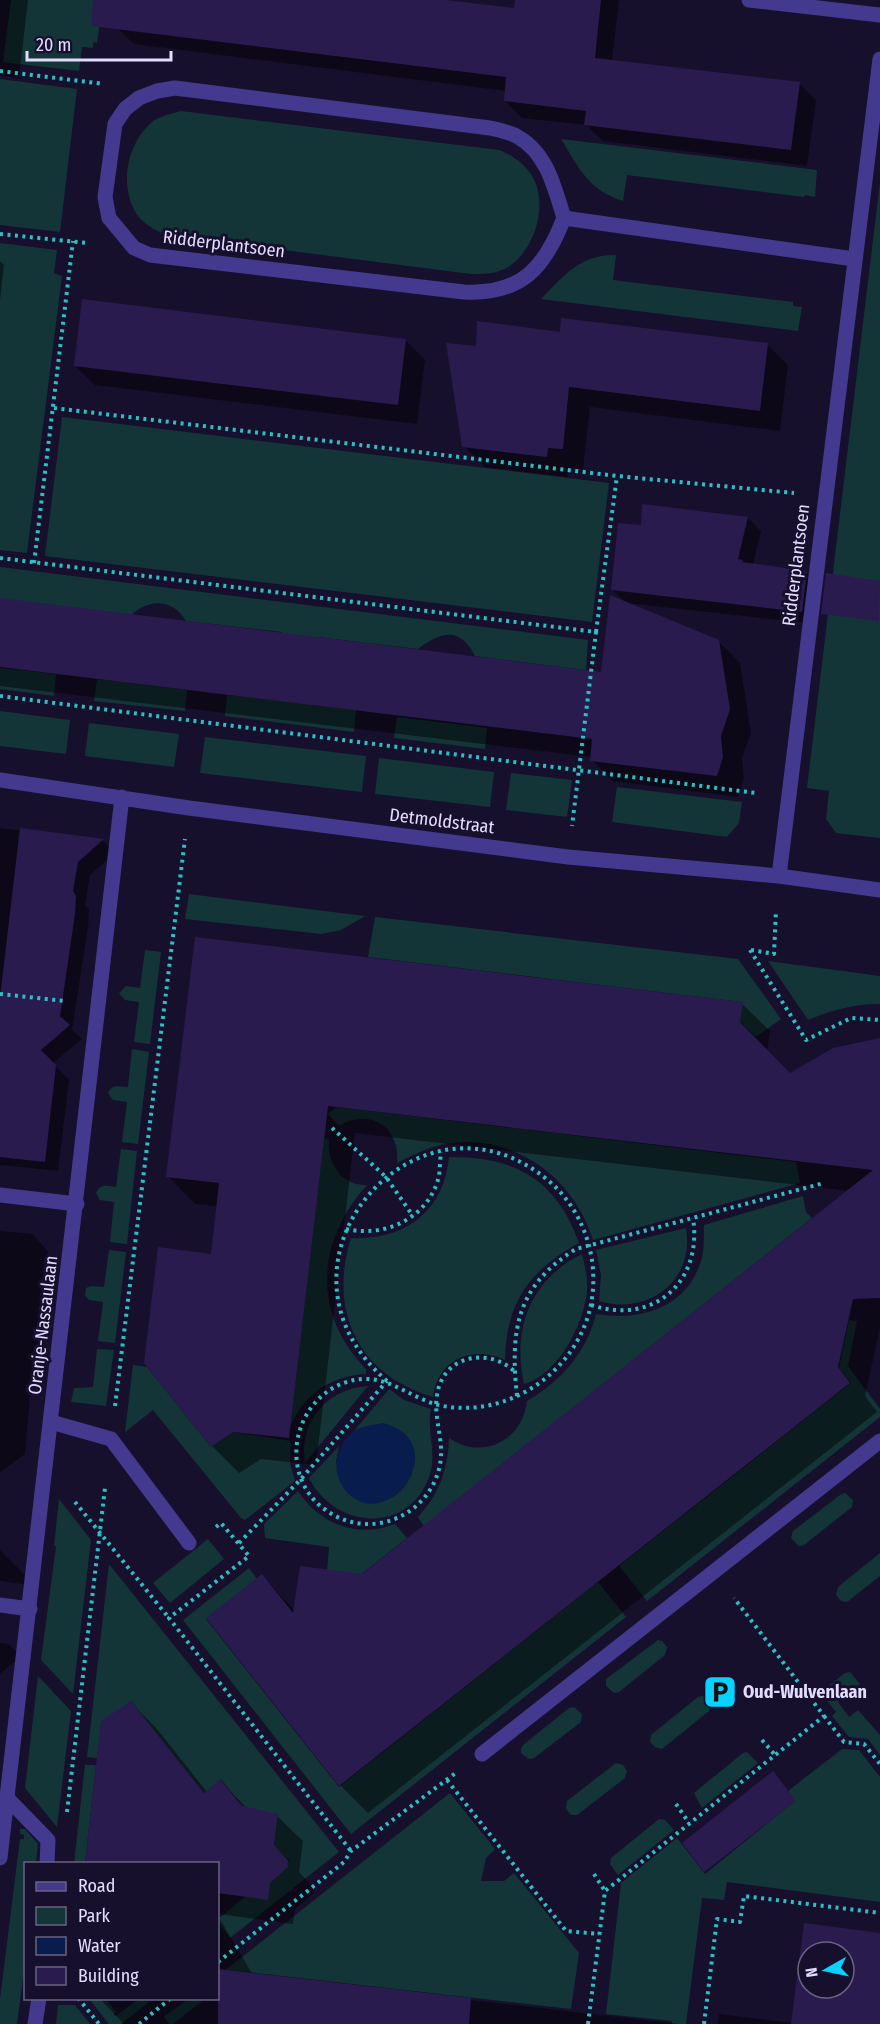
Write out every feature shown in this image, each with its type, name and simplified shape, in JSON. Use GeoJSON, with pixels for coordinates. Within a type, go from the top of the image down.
{"type":"FeatureCollection","features":[{"type":"Feature","properties":{"kind":"street"},"geometry":{"type":"LineString","coordinates":[[749,0],[880,15]]}},
{"type":"Feature","properties":{"kind":"street","name":"Ridderplantsoen"},"geometry":{"type":"LineString","coordinates":[[778,876],[880,59]]}},
{"type":"Feature","properties":{"kind":"street","name":"Ridderplantsoen"},"geometry":{"type":"LineString","coordinates":[[175,88],[490,128],[518,137],[538,153],[553,182],[564,218],[553,246],[531,274],[505,288],[482,293],[150,255],[134,248],[122,236],[109,218],[105,198],[115,124],[125,109],[139,98],[157,91],[175,88]]}},
{"type":"Feature","properties":{"kind":"street"},"geometry":{"type":"LineString","coordinates":[[564,218],[854,259]]}},
{"type":"Feature","properties":{"kind":"street","name":"Detmoldstraat"},"geometry":{"type":"LineString","coordinates":[[0,780],[189,808],[568,857],[778,876],[880,890]]}},
{"type":"Feature","properties":{"kind":"street","name":"Oranje-Nassaulaan"},"geometry":{"type":"LineString","coordinates":[[0,1858],[122,797]]}},
{"type":"Feature","properties":{"kind":"street"},"geometry":{"type":"LineString","coordinates":[[0,1195],[77,1204]]}},
{"type":"Feature","properties":{"kind":"street"},"geometry":{"type":"LineString","coordinates":[[51,1422],[111,1439],[189,1543]]}},
{"type":"Feature","properties":{"kind":"street"},"geometry":{"type":"LineString","coordinates":[[482,1754],[880,1441]]}},
{"type":"Feature","properties":{"kind":"street"},"geometry":{"type":"LineString","coordinates":[[0,1605],[30,1609]]}},
{"type":"Feature","properties":{"kind":"street"},"geometry":{"type":"LineString","coordinates":[[8,1798],[48,1840],[47,1862]]}},
{"type":"Feature","properties":{"kind":"street"},"geometry":{"type":"LineString","coordinates":[[35,2024],[39,2000]]}},
{"type":"Feature","properties":{"kind":"path"},"geometry":{"type":"LineString","coordinates":[[0,71],[100,82],[139,98]]}},
{"type":"Feature","properties":{"kind":"path"},"geometry":{"type":"LineString","coordinates":[[0,234],[96,245],[122,236]]}},
{"type":"Feature","properties":{"kind":"path"},"geometry":{"type":"LineString","coordinates":[[34,563],[73,241]]}},
{"type":"Feature","properties":{"kind":"path"},"geometry":{"type":"LineString","coordinates":[[54,408],[617,476],[824,496]]}},
{"type":"Feature","properties":{"kind":"path"},"geometry":{"type":"LineString","coordinates":[[568,857],[617,476]]}},
{"type":"Feature","properties":{"kind":"path"},"geometry":{"type":"LineString","coordinates":[[0,558],[596,632]]}},
{"type":"Feature","properties":{"kind":"path"},"geometry":{"type":"LineString","coordinates":[[0,696],[787,797]]}},
{"type":"Feature","properties":{"kind":"path"},"geometry":{"type":"LineString","coordinates":[[66,1819],[189,808]]}},
{"type":"Feature","properties":{"kind":"path"},"geometry":{"type":"LineString","coordinates":[[778,876],[774,954],[750,950],[806,1040],[851,1018],[880,1020]]}},
{"type":"Feature","properties":{"kind":"path"},"geometry":{"type":"LineString","coordinates":[[0,994],[99,1005]]}},
{"type":"Feature","properties":{"kind":"path"},"geometry":{"type":"LineString","coordinates":[[332,1128],[386,1177],[413,1216]]}},
{"type":"Feature","properties":{"kind":"path"},"geometry":{"type":"LineString","coordinates":[[464,1149],[495,1153],[509,1158],[537,1171],[560,1191],[578,1216],[590,1246],[593,1274],[591,1305],[581,1334],[565,1360],[543,1381],[517,1396],[488,1405],[473,1407],[437,1404],[414,1397],[387,1381],[365,1360],[343,1320],[336,1275],[346,1229],[361,1204],[386,1177],[406,1164],[441,1152],[464,1149]]}},
{"type":"Feature","properties":{"kind":"path"},"geometry":{"type":"LineString","coordinates":[[346,1229],[358,1232],[381,1231],[413,1216],[426,1203],[435,1187],[439,1176],[441,1152]]}},
{"type":"Feature","properties":{"kind":"path"},"geometry":{"type":"LineString","coordinates":[[517,1396],[514,1371],[515,1334],[531,1292],[541,1277],[565,1256],[576,1249],[824,1183]]}},
{"type":"Feature","properties":{"kind":"path"},"geometry":{"type":"LineString","coordinates":[[591,1305],[614,1311],[637,1310],[669,1293],[678,1285],[690,1265],[695,1241],[693,1218]]}},
{"type":"Feature","properties":{"kind":"path"},"geometry":{"type":"LineString","coordinates":[[387,1381],[362,1379],[345,1383],[328,1391],[310,1408],[299,1430],[297,1467],[302,1479],[315,1500],[345,1521],[370,1524],[389,1521],[406,1514],[425,1497],[437,1476],[441,1451],[437,1394],[443,1378],[456,1365],[464,1360],[482,1357],[500,1361],[514,1371]]}},
{"type":"Feature","properties":{"kind":"path"},"geometry":{"type":"LineString","coordinates":[[239,1543],[302,1479],[387,1381]]}},
{"type":"Feature","properties":{"kind":"path"},"geometry":{"type":"LineString","coordinates":[[44,1484],[62,1485],[351,1851]]}},
{"type":"Feature","properties":{"kind":"path"},"geometry":{"type":"LineString","coordinates":[[169,1618],[249,1556],[221,1523],[189,1543]]}},
{"type":"Feature","properties":{"kind":"path"},"geometry":{"type":"LineString","coordinates":[[713,1571],[844,1742],[864,1744],[880,1764]]}},
{"type":"Feature","properties":{"kind":"path"},"geometry":{"type":"LineString","coordinates":[[604,1891],[824,1716]]}},
{"type":"Feature","properties":{"kind":"path"},"geometry":{"type":"LineString","coordinates":[[762,1740],[775,1755]]}},
{"type":"Feature","properties":{"kind":"path"},"geometry":{"type":"LineString","coordinates":[[219,1961],[344,1862],[351,1851],[482,1754]]}},
{"type":"Feature","properties":{"kind":"path"},"geometry":{"type":"LineString","coordinates":[[447,1780],[566,1931],[599,1934]]}},
{"type":"Feature","properties":{"kind":"path"},"geometry":{"type":"LineString","coordinates":[[676,1804],[689,1824]]}},
{"type":"Feature","properties":{"kind":"path"},"geometry":{"type":"LineString","coordinates":[[588,2024],[604,1891],[594,1874]]}},
{"type":"Feature","properties":{"kind":"path"},"geometry":{"type":"LineString","coordinates":[[704,2024],[717,1919],[740,1922],[744,1896],[880,1913]]}},
{"type":"Feature","properties":{"kind":"path"},"geometry":{"type":"LineString","coordinates":[[80,2000],[99,2024]]}},
{"type":"Feature","properties":{"kind":"path"},"geometry":{"type":"LineString","coordinates":[[139,2024],[169,2000]]}},
{"type":"Feature","properties":{"kind":"green space"},"geometry":{"type":"Polygon","coordinates":[[[11,0],[103,0],[97,43],[93,42],[93,48],[82,47],[79,71],[3,62],[11,0]]]}},
{"type":"Feature","properties":{"kind":"green space"},"geometry":{"type":"Polygon","coordinates":[[[0,79],[77,89],[60,232],[0,225],[0,79]]]}},
{"type":"Feature","properties":{"kind":"green space"},"geometry":{"type":"Polygon","coordinates":[[[181,111],[499,150],[518,160],[532,176],[537,187],[539,212],[532,238],[526,250],[508,267],[490,273],[471,274],[166,235],[154,229],[136,213],[128,190],[128,166],[136,142],[151,123],[161,117],[181,111]]]}},
{"type":"Feature","properties":{"kind":"green space"},"geometry":{"type":"Polygon","coordinates":[[[561,139],[817,170],[815,197],[627,175],[623,201],[601,191],[586,177],[561,139]]]}},
{"type":"Feature","properties":{"kind":"green space"},"geometry":{"type":"Polygon","coordinates":[[[880,182],[880,838],[836,833],[826,819],[829,791],[807,788],[880,182]]]}},
{"type":"Feature","properties":{"kind":"green space"},"geometry":{"type":"Polygon","coordinates":[[[0,243],[57,250],[54,273],[62,276],[27,553],[0,550],[0,243]]]}},
{"type":"Feature","properties":{"kind":"green space"},"geometry":{"type":"Polygon","coordinates":[[[616,255],[613,280],[793,302],[793,306],[802,307],[798,331],[541,299],[565,275],[583,262],[592,258],[616,255]]]}},
{"type":"Feature","properties":{"kind":"green space"},"geometry":{"type":"Polygon","coordinates":[[[62,417],[609,483],[592,622],[45,556],[62,417]]]}},
{"type":"Feature","properties":{"kind":"green space"},"geometry":{"type":"Polygon","coordinates":[[[0,567],[588,640],[586,670],[475,656],[463,640],[450,635],[435,638],[418,649],[318,637],[310,705],[356,710],[354,732],[225,716],[227,695],[274,700],[282,632],[186,621],[175,608],[161,603],[138,609],[131,615],[0,599],[0,567]]]}},
{"type":"Feature","properties":{"kind":"green space"},"geometry":{"type":"Polygon","coordinates":[[[0,668],[56,674],[54,696],[0,689],[0,668]]]}},
{"type":"Feature","properties":{"kind":"green space"},"geometry":{"type":"Polygon","coordinates":[[[97,679],[187,690],[185,711],[94,701],[97,679]]]}},
{"type":"Feature","properties":{"kind":"green space"},"geometry":{"type":"Polygon","coordinates":[[[0,711],[70,720],[66,754],[0,746],[0,711]]]}},
{"type":"Feature","properties":{"kind":"green space"},"geometry":{"type":"Polygon","coordinates":[[[397,717],[487,728],[485,749],[394,738],[397,717]]]}},
{"type":"Feature","properties":{"kind":"green space"},"geometry":{"type":"Polygon","coordinates":[[[89,723],[179,734],[174,767],[85,756],[89,723]]]}},
{"type":"Feature","properties":{"kind":"green space"},"geometry":{"type":"Polygon","coordinates":[[[205,737],[366,756],[362,792],[200,773],[205,737]]]}},
{"type":"Feature","properties":{"kind":"green space"},"geometry":{"type":"Polygon","coordinates":[[[379,758],[494,772],[490,807],[375,794],[379,758]]]}},
{"type":"Feature","properties":{"kind":"green space"},"geometry":{"type":"Polygon","coordinates":[[[511,773],[572,780],[567,817],[506,810],[511,773]]]}},
{"type":"Feature","properties":{"kind":"green space"},"geometry":{"type":"Polygon","coordinates":[[[617,787],[742,802],[739,823],[727,837],[612,822],[617,787]]]}},
{"type":"Feature","properties":{"kind":"green space"},"geometry":{"type":"Polygon","coordinates":[[[189,894],[365,916],[341,930],[321,934],[185,919],[189,894]]]}},
{"type":"Feature","properties":{"kind":"green space"},"geometry":{"type":"Polygon","coordinates":[[[375,917],[738,959],[781,1019],[756,1037],[740,1021],[742,1002],[368,957],[375,917]]]}},
{"type":"Feature","properties":{"kind":"green space"},"geometry":{"type":"Polygon","coordinates":[[[145,950],[161,952],[150,1044],[134,1042],[139,1002],[125,1000],[119,993],[126,986],[140,988],[145,950]]]}},
{"type":"Feature","properties":{"kind":"green space"},"geometry":{"type":"Polygon","coordinates":[[[768,961],[880,976],[880,1004],[843,1008],[808,1020],[768,961]]]}},
{"type":"Feature","properties":{"kind":"green space"},"geometry":{"type":"Polygon","coordinates":[[[132,1049],[149,1052],[138,1144],[122,1142],[127,1102],[113,1100],[108,1093],[114,1087],[128,1087],[132,1049]]]}},
{"type":"Feature","properties":{"kind":"green space"},"geometry":{"type":"Polygon","coordinates":[[[336,1107],[796,1162],[800,1183],[593,1240],[583,1216],[570,1195],[554,1177],[534,1162],[513,1151],[490,1144],[465,1142],[440,1145],[397,1163],[394,1139],[388,1130],[372,1120],[361,1119],[339,1126],[328,1114],[336,1107]]]}},
{"type":"Feature","properties":{"kind":"green space"},"geometry":{"type":"Polygon","coordinates":[[[324,1138],[329,1139],[330,1157],[333,1165],[343,1177],[358,1184],[367,1185],[350,1206],[338,1229],[330,1253],[327,1277],[329,1301],[336,1324],[348,1347],[366,1369],[366,1374],[341,1378],[320,1389],[303,1405],[290,1427],[324,1138]]]}},
{"type":"Feature","properties":{"kind":"green space"},"geometry":{"type":"Polygon","coordinates":[[[121,1149],[137,1151],[127,1244],[110,1242],[114,1202],[100,1200],[96,1193],[102,1186],[116,1187],[121,1149]]]}},
{"type":"Feature","properties":{"kind":"green space"},"geometry":{"type":"Polygon","coordinates":[[[449,1157],[494,1161],[530,1176],[546,1188],[559,1203],[579,1243],[547,1265],[524,1290],[510,1321],[505,1360],[481,1354],[458,1359],[442,1373],[433,1397],[407,1387],[385,1373],[368,1356],[355,1337],[347,1315],[344,1291],[345,1265],[351,1238],[371,1238],[404,1228],[430,1207],[446,1176],[449,1157]]]}},
{"type":"Feature","properties":{"kind":"green space"},"geometry":{"type":"Polygon","coordinates":[[[803,1196],[806,1212],[812,1218],[424,1526],[418,1517],[432,1499],[441,1481],[447,1461],[449,1438],[462,1445],[488,1447],[510,1436],[524,1415],[527,1401],[561,1375],[579,1353],[592,1328],[596,1314],[614,1316],[648,1312],[677,1298],[697,1271],[703,1253],[704,1225],[803,1196]]]}},
{"type":"Feature","properties":{"kind":"green space"},"geometry":{"type":"Polygon","coordinates":[[[686,1228],[687,1247],[683,1263],[676,1278],[665,1290],[635,1303],[617,1304],[599,1301],[601,1275],[596,1250],[686,1228]]]}},
{"type":"Feature","properties":{"kind":"green space"},"geometry":{"type":"Polygon","coordinates":[[[109,1250],[126,1252],[115,1343],[98,1341],[103,1302],[89,1300],[85,1295],[86,1288],[104,1287],[109,1250]]]}},
{"type":"Feature","properties":{"kind":"green space"},"geometry":{"type":"Polygon","coordinates":[[[582,1254],[587,1277],[587,1291],[575,1333],[548,1370],[524,1384],[521,1344],[523,1326],[529,1308],[549,1278],[582,1254]]]}},
{"type":"Feature","properties":{"kind":"green space"},"geometry":{"type":"Polygon","coordinates":[[[849,1320],[857,1321],[848,1366],[880,1409],[880,1417],[647,1601],[619,1566],[851,1383],[839,1368],[849,1320]]]}},
{"type":"Feature","properties":{"kind":"green space"},"geometry":{"type":"Polygon","coordinates":[[[97,1349],[114,1350],[106,1406],[71,1402],[74,1388],[93,1387],[97,1349]]]}},
{"type":"Feature","properties":{"kind":"green space"},"geometry":{"type":"Polygon","coordinates":[[[133,1365],[147,1367],[211,1447],[219,1430],[291,1441],[290,1463],[295,1481],[245,1520],[241,1518],[153,1410],[125,1432],[133,1365]]]}},
{"type":"Feature","properties":{"kind":"green space"},"geometry":{"type":"Polygon","coordinates":[[[368,1386],[305,1463],[306,1434],[319,1410],[340,1393],[368,1386]]]}},
{"type":"Feature","properties":{"kind":"green space"},"geometry":{"type":"Polygon","coordinates":[[[389,1389],[404,1400],[431,1409],[432,1459],[429,1477],[419,1496],[405,1509],[389,1516],[371,1518],[353,1515],[336,1508],[321,1495],[309,1478],[339,1446],[336,1462],[363,1502],[387,1500],[403,1488],[412,1474],[383,1423],[354,1431],[389,1389]]]}},
{"type":"Feature","properties":{"kind":"green space"},"geometry":{"type":"Polygon","coordinates":[[[298,1491],[317,1512],[340,1526],[367,1530],[395,1524],[407,1538],[345,1587],[326,1584],[329,1547],[265,1538],[264,1524],[298,1491]]]}},
{"type":"Feature","properties":{"kind":"green space"},"geometry":{"type":"Polygon","coordinates":[[[845,1493],[853,1500],[852,1507],[804,1545],[799,1546],[791,1538],[793,1531],[845,1493]]]}},
{"type":"Feature","properties":{"kind":"green space"},"geometry":{"type":"Polygon","coordinates":[[[59,1499],[91,1540],[73,1694],[41,1660],[56,1546],[54,1546],[59,1499]]]}},
{"type":"Feature","properties":{"kind":"green space"},"geometry":{"type":"Polygon","coordinates":[[[208,1539],[224,1559],[170,1603],[153,1583],[208,1539]]]}},
{"type":"Feature","properties":{"kind":"green space"},"geometry":{"type":"Polygon","coordinates":[[[880,1553],[880,1576],[847,1602],[841,1601],[836,1595],[838,1587],[880,1553]]]}},
{"type":"Feature","properties":{"kind":"green space"},"geometry":{"type":"Polygon","coordinates":[[[109,1564],[339,1852],[230,1938],[219,1923],[219,1918],[257,1887],[267,1900],[271,1872],[289,1866],[288,1859],[285,1861],[273,1853],[278,1814],[247,1812],[221,1779],[205,1794],[131,1701],[101,1725],[97,1758],[87,1757],[109,1564]]]}},
{"type":"Feature","properties":{"kind":"green space"},"geometry":{"type":"Polygon","coordinates":[[[249,1568],[257,1579],[206,1619],[339,1787],[598,1582],[626,1617],[351,1834],[183,1620],[249,1568]]]}},
{"type":"Feature","properties":{"kind":"green space"},"geometry":{"type":"Polygon","coordinates":[[[658,1640],[667,1647],[665,1655],[619,1692],[614,1693],[606,1686],[606,1679],[658,1640]]]}},
{"type":"Feature","properties":{"kind":"green space"},"geometry":{"type":"Polygon","coordinates":[[[850,1672],[860,1684],[838,1702],[849,1717],[858,1710],[880,1735],[880,1755],[868,1739],[849,1737],[832,1716],[836,1712],[820,1692],[845,1673],[850,1672]]]}},
{"type":"Feature","properties":{"kind":"green space"},"geometry":{"type":"Polygon","coordinates":[[[38,1676],[71,1711],[57,1827],[25,1788],[38,1676]]]}},
{"type":"Feature","properties":{"kind":"green space"},"geometry":{"type":"Polygon","coordinates":[[[702,1696],[707,1698],[711,1704],[709,1711],[662,1749],[650,1742],[651,1735],[702,1696]]]}},
{"type":"Feature","properties":{"kind":"green space"},"geometry":{"type":"Polygon","coordinates":[[[574,1707],[582,1714],[581,1722],[534,1758],[529,1759],[521,1753],[523,1745],[569,1708],[574,1707]]]}},
{"type":"Feature","properties":{"kind":"green space"},"geometry":{"type":"Polygon","coordinates":[[[842,1749],[859,1750],[880,1777],[880,1902],[727,1882],[724,1900],[702,1898],[686,2024],[606,2014],[621,1883],[677,1838],[705,1874],[795,1801],[788,1791],[842,1749]]]}},
{"type":"Feature","properties":{"kind":"green space"},"geometry":{"type":"Polygon","coordinates":[[[747,1752],[758,1763],[702,1808],[694,1793],[747,1752]]]}},
{"type":"Feature","properties":{"kind":"green space"},"geometry":{"type":"Polygon","coordinates":[[[616,1763],[623,1765],[627,1771],[625,1778],[577,1815],[571,1815],[566,1809],[567,1801],[616,1763]]]}},
{"type":"Feature","properties":{"kind":"green space"},"geometry":{"type":"Polygon","coordinates":[[[85,1765],[96,1765],[85,1862],[74,1862],[85,1765]]]}},
{"type":"Feature","properties":{"kind":"green space"},"geometry":{"type":"Polygon","coordinates":[[[450,1793],[495,1849],[486,1858],[481,1881],[504,1881],[514,1873],[579,1953],[571,2009],[231,1970],[230,1980],[219,1988],[219,1975],[450,1793]]]}},
{"type":"Feature","properties":{"kind":"green space"},"geometry":{"type":"Polygon","coordinates":[[[659,1819],[665,1820],[674,1830],[618,1875],[610,1864],[611,1858],[659,1819]]]}},
{"type":"Feature","properties":{"kind":"green space"},"geometry":{"type":"Polygon","coordinates":[[[20,1829],[25,1829],[38,1844],[36,1862],[24,1862],[24,1970],[17,2024],[0,2024],[0,1999],[20,1839],[24,1839],[24,1835],[20,1834],[20,1829]]]}},
{"type":"Feature","properties":{"kind":"green space"},"geometry":{"type":"Polygon","coordinates":[[[90,2000],[107,2000],[116,2012],[113,2014],[116,2016],[137,2000],[149,2002],[121,2024],[109,2024],[90,2000]]]}},
{"type":"Feature","properties":{"kind":"green space"},"geometry":{"type":"Polygon","coordinates":[[[186,2000],[204,2000],[173,2024],[169,2024],[164,2017],[186,2000]]]}},
{"type":"Feature","properties":{"kind":"green space"},"geometry":{"type":"Polygon","coordinates":[[[58,2005],[75,2005],[90,2024],[56,2024],[58,2005]]]}},
{"type":"Feature","properties":{"kind":"water"},"geometry":{"type":"Polygon","coordinates":[[[383,1423],[404,1433],[414,1448],[414,1465],[408,1481],[396,1494],[381,1502],[364,1503],[348,1493],[342,1486],[337,1470],[338,1453],[347,1438],[356,1430],[383,1423]]]}},
{"type":"Feature","properties":{"kind":"building"},"geometry":{"type":"Polygon","coordinates":[[[93,0],[445,0],[514,8],[515,0],[601,0],[595,58],[800,82],[791,150],[584,125],[586,111],[504,101],[506,77],[91,26],[93,0]]]}},
{"type":"Feature","properties":{"kind":"building"},"geometry":{"type":"Polygon","coordinates":[[[82,299],[406,339],[398,405],[74,366],[82,299]]]}},
{"type":"Feature","properties":{"kind":"building"},"geometry":{"type":"Polygon","coordinates":[[[561,318],[768,343],[760,411],[569,387],[563,449],[548,448],[547,457],[462,447],[446,343],[476,346],[477,321],[560,332],[561,318]]]}},
{"type":"Feature","properties":{"kind":"building"},"geometry":{"type":"Polygon","coordinates":[[[642,504],[748,517],[738,559],[743,560],[742,562],[807,571],[802,612],[611,590],[618,523],[641,525],[642,504]]]}},
{"type":"Feature","properties":{"kind":"building"},"geometry":{"type":"Polygon","coordinates":[[[826,573],[880,581],[879,621],[821,614],[826,573]]]}},
{"type":"Feature","properties":{"kind":"building"},"geometry":{"type":"Polygon","coordinates":[[[610,595],[719,640],[730,709],[721,736],[723,757],[717,776],[590,761],[592,739],[0,667],[0,598],[601,672],[610,595]]]}},
{"type":"Feature","properties":{"kind":"building"},"geometry":{"type":"Polygon","coordinates":[[[20,828],[104,839],[78,862],[73,891],[76,896],[75,914],[60,1016],[70,1025],[41,1050],[56,1065],[45,1162],[0,1157],[0,997],[20,828]]]}},
{"type":"Feature","properties":{"kind":"building"},"geometry":{"type":"Polygon","coordinates":[[[195,937],[743,1002],[740,1022],[790,1073],[833,1048],[880,1038],[880,1298],[853,1299],[838,1367],[850,1383],[339,1786],[206,1618],[262,1574],[293,1613],[300,1566],[362,1574],[873,1170],[328,1106],[289,1438],[233,1432],[211,1447],[144,1363],[158,1247],[211,1254],[219,1183],[166,1177],[195,937]]]}},
{"type":"Feature","properties":{"kind":"building"},"geometry":{"type":"Polygon","coordinates":[[[131,1701],[204,1793],[220,1779],[242,1806],[278,1814],[274,1845],[289,1862],[287,1864],[289,1866],[270,1883],[268,1900],[219,1893],[219,1862],[85,1862],[101,1721],[131,1701]]]}},
{"type":"Feature","properties":{"kind":"building"},"geometry":{"type":"Polygon","coordinates":[[[773,1771],[796,1801],[704,1872],[682,1843],[773,1771]]]}},
{"type":"Feature","properties":{"kind":"building"},"geometry":{"type":"Polygon","coordinates":[[[804,1923],[880,1933],[880,2024],[791,2024],[796,1985],[796,2000],[856,2000],[856,1940],[802,1940],[804,1923]]]}},
{"type":"Feature","properties":{"kind":"building"},"geometry":{"type":"Polygon","coordinates":[[[219,1969],[471,1998],[469,2024],[218,2024],[219,1969]]]}},
{"type":"Feature","properties":{"kind":"place","name":"Oud-Wulvenlaan"},"geometry":{"type":"Point","coordinates":[720,1692]}}]}
